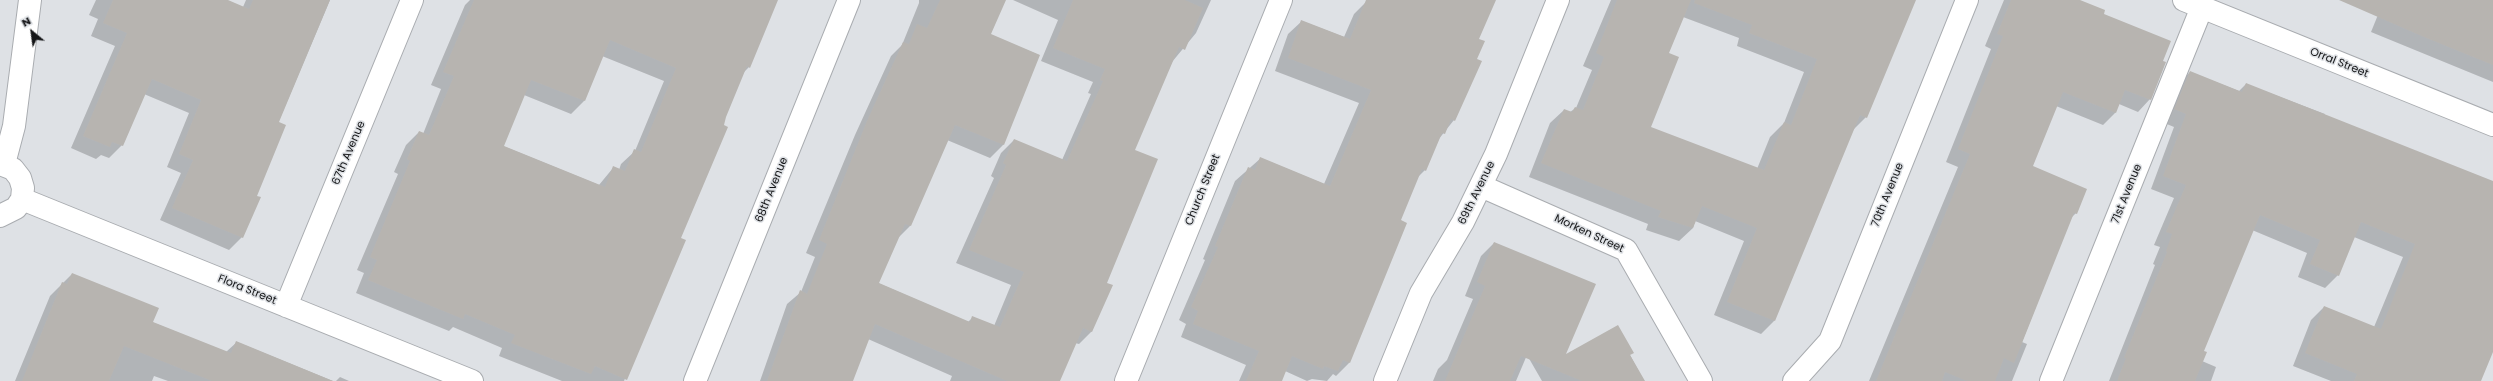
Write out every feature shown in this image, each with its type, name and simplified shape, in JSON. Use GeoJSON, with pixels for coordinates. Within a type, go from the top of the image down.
{"type":"FeatureCollection","features":[{"type":"Feature","properties":{"kind":"street"},"geometry":{"type":"LineString","coordinates":[[0,216],[8,214],[16,208],[22,199],[23,188],[20,178],[13,169],[2,164],[14,126],[30,0]]}},
{"type":"Feature","properties":{"kind":"street","name":"67th Avenue"},"geometry":{"type":"LineString","coordinates":[[286,306],[412,0]]}},
{"type":"Feature","properties":{"kind":"street","name":"68th Avenue"},"geometry":{"type":"LineString","coordinates":[[695,381],[849,0]]}},
{"type":"Feature","properties":{"kind":"street","name":"Church Street"},"geometry":{"type":"LineString","coordinates":[[1126,381],[1281,0]]}},
{"type":"Feature","properties":{"kind":"street","name":"69th Avenue"},"geometry":{"type":"LineString","coordinates":[[1385,381],[1421,293],[1463,222],[1496,154],[1558,0]]}},
{"type":"Feature","properties":{"kind":"street","name":"70th Avenue"},"geometry":{"type":"LineString","coordinates":[[1794,381],[1830,341],[1967,0]]}},
{"type":"Feature","properties":{"kind":"street","name":"Orral Street"},"geometry":{"type":"LineString","coordinates":[[2193,4],[2493,125]]}},
{"type":"Feature","properties":{"kind":"street","name":"71st Avenue"},"geometry":{"type":"LineString","coordinates":[[2052,381],[2193,4]]}},
{"type":"Feature","properties":{"kind":"street","name":"Morken Street"},"geometry":{"type":"LineString","coordinates":[[1481,186],[1626,250],[1700,381]]}},
{"type":"Feature","properties":{"kind":"street","name":"Flora Street"},"geometry":{"type":"LineString","coordinates":[[22,199],[472,381]]}},
{"type":"Feature","properties":{"kind":"building"},"geometry":{"type":"Polygon","coordinates":[[[113,0],[228,0],[249,9],[253,0],[330,0],[279,122],[286,125],[257,196],[261,197],[243,238],[172,208],[193,160],[179,154],[201,100],[152,79],[123,146],[112,142],[110,147],[83,136],[127,33],[103,23],[113,0]]]}},
{"type":"Feature","properties":{"kind":"building"},"geometry":{"type":"Polygon","coordinates":[[[474,0],[778,0],[750,68],[747,66],[726,117],[724,125],[728,127],[681,238],[686,240],[627,380],[595,366],[591,374],[511,343],[515,335],[465,314],[463,319],[368,280],[377,260],[370,257],[410,161],[407,159],[419,131],[429,135],[454,76],[443,72],[474,0]],[[610,40],[585,101],[531,80],[504,146],[605,187],[613,166],[625,171],[634,149],[641,152],[676,68],[610,40]]]}},
{"type":"Feature","properties":{"kind":"building"},"geometry":{"type":"Polygon","coordinates":[[[940,0],[1006,0],[991,34],[1040,55],[1004,145],[955,125],[911,226],[905,224],[879,283],[970,322],[972,316],[1000,327],[1024,272],[969,250],[1006,165],[1003,163],[1014,139],[1067,161],[1103,81],[1100,80],[1105,69],[1053,48],[1073,0],[1185,0],[1203,8],[1185,50],[1179,47],[1135,150],[1158,159],[1107,283],[1113,285],[1092,332],[1083,328],[1060,381],[1007,381],[875,324],[853,381],[767,381],[800,290],[807,294],[827,244],[819,240],[867,121],[903,42],[909,44],[917,24],[927,28],[940,0]]]}},
{"type":"Feature","properties":{"kind":"building"},"geometry":{"type":"Polygon","coordinates":[[[1366,0],[1496,0],[1479,39],[1485,41],[1477,59],[1482,61],[1455,121],[1451,119],[1445,134],[1442,133],[1426,171],[1422,169],[1401,220],[1407,223],[1350,363],[1343,360],[1338,371],[1324,366],[1323,369],[1292,356],[1282,381],[1246,381],[1259,351],[1193,324],[1198,311],[1191,307],[1218,247],[1215,246],[1248,167],[1255,170],[1260,157],[1330,186],[1371,90],[1288,58],[1301,20],[1350,39],[1366,0]]]}},
{"type":"Feature","properties":{"kind":"building"},"geometry":{"type":"Polygon","coordinates":[[[1617,0],[1691,0],[1669,53],[1679,57],[1651,127],[1764,170],[1784,122],[1791,125],[1817,59],[1749,33],[1752,25],[1694,3],[1695,0],[1916,0],[1867,118],[1860,115],[1775,321],[1727,302],[1757,228],[1702,206],[1693,228],[1658,217],[1661,211],[1541,163],[1564,109],[1572,112],[1575,107],[1583,110],[1604,57],[1596,53],[1617,0]]]}},
{"type":"Feature","properties":{"kind":"building"},"geometry":{"type":"Polygon","coordinates":[[[2011,0],[2080,0],[2105,10],[2104,14],[2171,41],[2163,61],[2166,62],[2151,100],[2125,90],[2116,113],[2063,92],[2033,166],[2087,189],[2077,214],[2074,213],[2014,363],[2004,358],[1995,381],[1967,381],[1945,372],[1942,381],[1876,381],[1970,154],[1958,149],[2003,36],[1997,34],[2011,0]]]}},
{"type":"Feature","properties":{"kind":"building"},"geometry":{"type":"Polygon","coordinates":[[[2339,0],[2493,0],[2493,65],[2424,37],[2339,0]]]}},
{"type":"Feature","properties":{"kind":"building"},"geometry":{"type":"Polygon","coordinates":[[[2190,71],[2242,92],[2246,83],[2493,181],[2493,352],[2481,381],[2354,381],[2357,374],[2305,353],[2324,306],[2381,329],[2415,244],[2361,222],[2339,276],[2310,264],[2320,240],[2260,215],[2204,351],[2207,352],[2195,381],[2117,381],[2126,358],[2124,358],[2167,252],[2166,251],[2172,234],[2166,232],[2186,185],[2163,176],[2186,114],[2174,109],[2190,71]]]}},
{"type":"Feature","properties":{"kind":"building"},"geometry":{"type":"Polygon","coordinates":[[[1494,242],[1596,284],[1566,354],[1618,325],[1634,353],[1630,355],[1645,381],[1582,381],[1521,356],[1510,381],[1445,381],[1485,286],[1477,282],[1494,242]]]}},
{"type":"Feature","properties":{"kind":"building"},"geometry":{"type":"Polygon","coordinates":[[[72,273],[159,308],[153,322],[231,353],[236,341],[333,381],[212,381],[124,346],[109,381],[22,381],[62,282],[67,284],[72,273]]]}}]}
